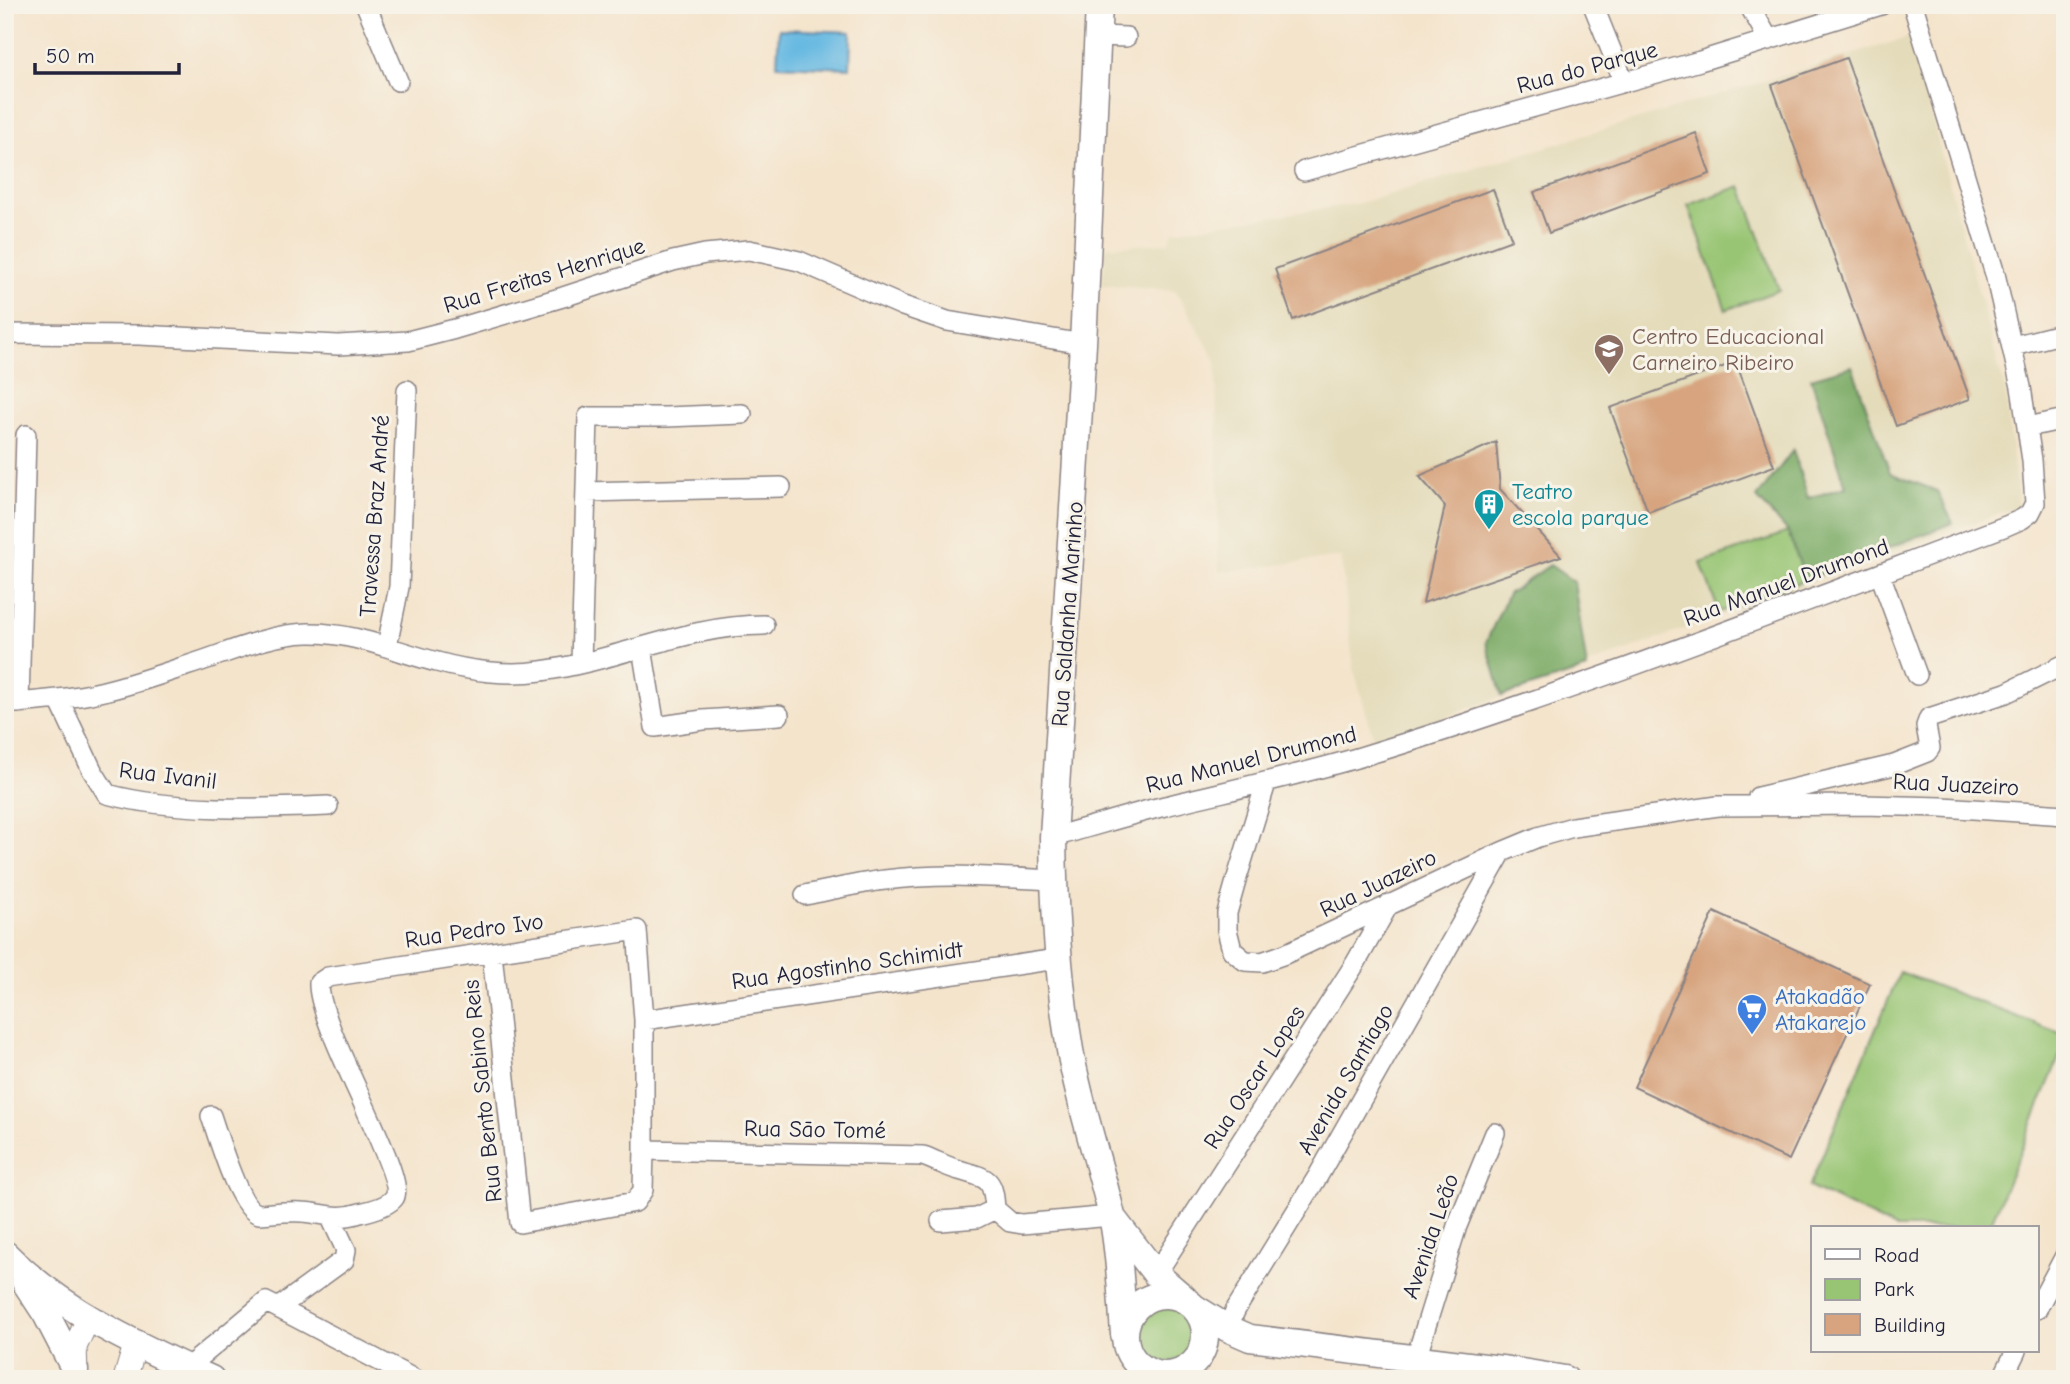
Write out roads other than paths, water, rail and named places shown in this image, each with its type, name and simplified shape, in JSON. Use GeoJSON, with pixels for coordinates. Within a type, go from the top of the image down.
{"type":"FeatureCollection","features":[{"type":"Feature","properties":{"kind":"main road","name":"Rua Saldanha Marinho"},"geometry":{"type":"LineString","coordinates":[[1099,5],[1083,344],[1053,837],[1057,959],[1100,1217],[1117,1253],[1129,1379]]}},
{"type":"Feature","properties":{"kind":"main road","name":"Rua Saldanha Marinho"},"geometry":{"type":"LineString","coordinates":[[1100,1217],[1191,1305]]}},
{"type":"Feature","properties":{"kind":"main road"},"geometry":{"type":"LineString","coordinates":[[7,1256],[59,1300],[88,1319],[199,1373]]}},
{"type":"Feature","properties":{"kind":"main road"},"geometry":{"type":"LineString","coordinates":[[7,1256],[46,1314],[76,1374]]}},
{"type":"Feature","properties":{"kind":"main road"},"geometry":{"type":"LineString","coordinates":[[1191,1305],[1205,1329],[1205,1342],[1194,1363],[1177,1374],[1166,1375],[1145,1370],[1136,1363],[1125,1339],[1127,1321],[1133,1310],[1152,1296],[1164,1294],[1177,1296],[1238,1333],[1565,1379]]}},
{"type":"Feature","properties":{"kind":"main road"},"geometry":{"type":"LineString","coordinates":[[1177,1374],[1238,1333]]}},
{"type":"Feature","properties":{"kind":"street"},"geometry":{"type":"LineString","coordinates":[[366,5],[398,81]]}},
{"type":"Feature","properties":{"kind":"street"},"geometry":{"type":"LineString","coordinates":[[1593,5],[1624,82]]}},
{"type":"Feature","properties":{"kind":"street"},"geometry":{"type":"LineString","coordinates":[[1749,5],[1769,40]]}},
{"type":"Feature","properties":{"kind":"street","name":"Rua do Parque"},"geometry":{"type":"LineString","coordinates":[[1304,171],[1624,82],[1881,5]]}},
{"type":"Feature","properties":{"kind":"street","name":"Rua Manuel Drumond"},"geometry":{"type":"LineString","coordinates":[[1053,837],[1358,758],[1517,706],[1880,574],[2007,526],[2030,513],[2035,503],[2028,427],[2013,346],[1995,274],[1913,5]]}},
{"type":"Feature","properties":{"kind":"street"},"geometry":{"type":"LineString","coordinates":[[1098,36],[1126,37]]}},
{"type":"Feature","properties":{"kind":"street","name":"Rua Freitas Henrique"},"geometry":{"type":"LineString","coordinates":[[5,334],[139,335],[348,346],[408,341],[563,298],[673,261],[727,250],[749,250],[799,261],[903,306],[947,321],[1083,344]]}},
{"type":"Feature","properties":{"kind":"street"},"geometry":{"type":"LineString","coordinates":[[2013,346],[2065,333]]}},
{"type":"Feature","properties":{"kind":"street","name":"Travessa Braz André"},"geometry":{"type":"LineString","coordinates":[[387,646],[399,587],[407,390]]}},
{"type":"Feature","properties":{"kind":"street"},"geometry":{"type":"LineString","coordinates":[[581,663],[588,417],[742,414]]}},
{"type":"Feature","properties":{"kind":"street"},"geometry":{"type":"LineString","coordinates":[[2028,427],[2065,419]]}},
{"type":"Feature","properties":{"kind":"street"},"geometry":{"type":"LineString","coordinates":[[26,435],[12,703],[59,700],[117,687],[256,642],[291,634],[329,634],[387,646],[437,662],[504,673],[541,671],[581,663],[718,627],[764,625]]}},
{"type":"Feature","properties":{"kind":"street"},"geometry":{"type":"LineString","coordinates":[[586,492],[781,487]]}},
{"type":"Feature","properties":{"kind":"street"},"geometry":{"type":"LineString","coordinates":[[1880,574],[1917,675]]}},
{"type":"Feature","properties":{"kind":"street"},"geometry":{"type":"LineString","coordinates":[[642,648],[655,727],[703,720],[779,715]]}},
{"type":"Feature","properties":{"kind":"street","name":"Rua Juazeiro"},"geometry":{"type":"LineString","coordinates":[[1266,783],[1227,913],[1228,938],[1232,950],[1240,959],[1255,963],[1270,960],[1312,942],[1538,837],[1573,827],[1718,807],[1894,765],[1927,752],[1930,744],[1926,726],[1929,718],[2006,693],[2065,664]]}},
{"type":"Feature","properties":{"kind":"street","name":"Rua Ivanil"},"geometry":{"type":"LineString","coordinates":[[59,700],[92,770],[107,794],[181,805],[328,806]]}},
{"type":"Feature","properties":{"kind":"street","name":"Rua Juazeiro"},"geometry":{"type":"LineString","coordinates":[[1718,807],[1863,805],[2065,815]]}},
{"type":"Feature","properties":{"kind":"street","name":"Avenida Santiago"},"geometry":{"type":"LineString","coordinates":[[1238,1333],[1241,1299],[1324,1165],[1502,852]]}},
{"type":"Feature","properties":{"kind":"street"},"geometry":{"type":"LineString","coordinates":[[805,895],[883,880],[923,877],[974,875],[1054,880]]}},
{"type":"Feature","properties":{"kind":"street","name":"Rua Oscar Lopes"},"geometry":{"type":"LineString","coordinates":[[1156,1274],[1355,964],[1389,904]]}},
{"type":"Feature","properties":{"kind":"street","name":"Rua Pedro Ivo"},"geometry":{"type":"LineString","coordinates":[[331,1218],[358,1214],[389,1203],[395,1198],[397,1190],[391,1163],[351,1079],[322,1005],[319,983],[328,977],[636,930],[644,1020]]}},
{"type":"Feature","properties":{"kind":"street","name":"Rua Bento Sabino Reis"},"geometry":{"type":"LineString","coordinates":[[492,953],[520,1223],[635,1202],[642,1196],[644,1150]]}},
{"type":"Feature","properties":{"kind":"street","name":"Rua Agostinho Schimidt"},"geometry":{"type":"LineString","coordinates":[[644,1020],[1057,959]]}},
{"type":"Feature","properties":{"kind":"street"},"geometry":{"type":"LineString","coordinates":[[644,1020],[644,1150]]}},
{"type":"Feature","properties":{"kind":"street"},"geometry":{"type":"LineString","coordinates":[[211,1116],[234,1178],[253,1213],[302,1212],[331,1218],[346,1250],[344,1259],[278,1308]]}},
{"type":"Feature","properties":{"kind":"street","name":"Avenida Leão"},"geometry":{"type":"LineString","coordinates":[[1416,1358],[1457,1226],[1495,1133]]}},
{"type":"Feature","properties":{"kind":"street","name":"Rua Sāo Tomé"},"geometry":{"type":"LineString","coordinates":[[644,1150],[923,1156],[957,1170],[981,1175],[989,1182],[994,1193],[995,1209]]}},
{"type":"Feature","properties":{"kind":"street"},"geometry":{"type":"LineString","coordinates":[[942,1221],[977,1218],[995,1209],[1010,1222],[1022,1224],[1100,1217]]}},
{"type":"Feature","properties":{"kind":"street"},"geometry":{"type":"LineString","coordinates":[[2038,1307],[2065,1256]]}},
{"type":"Feature","properties":{"kind":"street"},"geometry":{"type":"LineString","coordinates":[[199,1373],[266,1302],[414,1379]]}},
{"type":"Feature","properties":{"kind":"street"},"geometry":{"type":"LineString","coordinates":[[76,1374],[75,1347],[88,1319]]}},
{"type":"Feature","properties":{"kind":"street"},"geometry":{"type":"LineString","coordinates":[[125,1379],[136,1342]]}},
{"type":"Feature","properties":{"kind":"street"},"geometry":{"type":"LineString","coordinates":[[2002,1379],[2016,1352]]}},
{"type":"Feature","properties":{"kind":"water"},"geometry":{"type":"Polygon","coordinates":[[[779,29],[851,32],[850,68],[777,65],[779,29]]]}},
{"type":"Feature","properties":{"kind":"place","name":"Centro Educacional Carneiro Ribeiro"},"geometry":{"type":"Point","coordinates":[1609,376]}},
{"type":"Feature","properties":{"kind":"place","name":"Teatro escola parque"},"geometry":{"type":"Point","coordinates":[1489,531]}},
{"type":"Feature","properties":{"kind":"place","name":"Atakadão Atakarejo"},"geometry":{"type":"Point","coordinates":[1752,1036]}}]}
